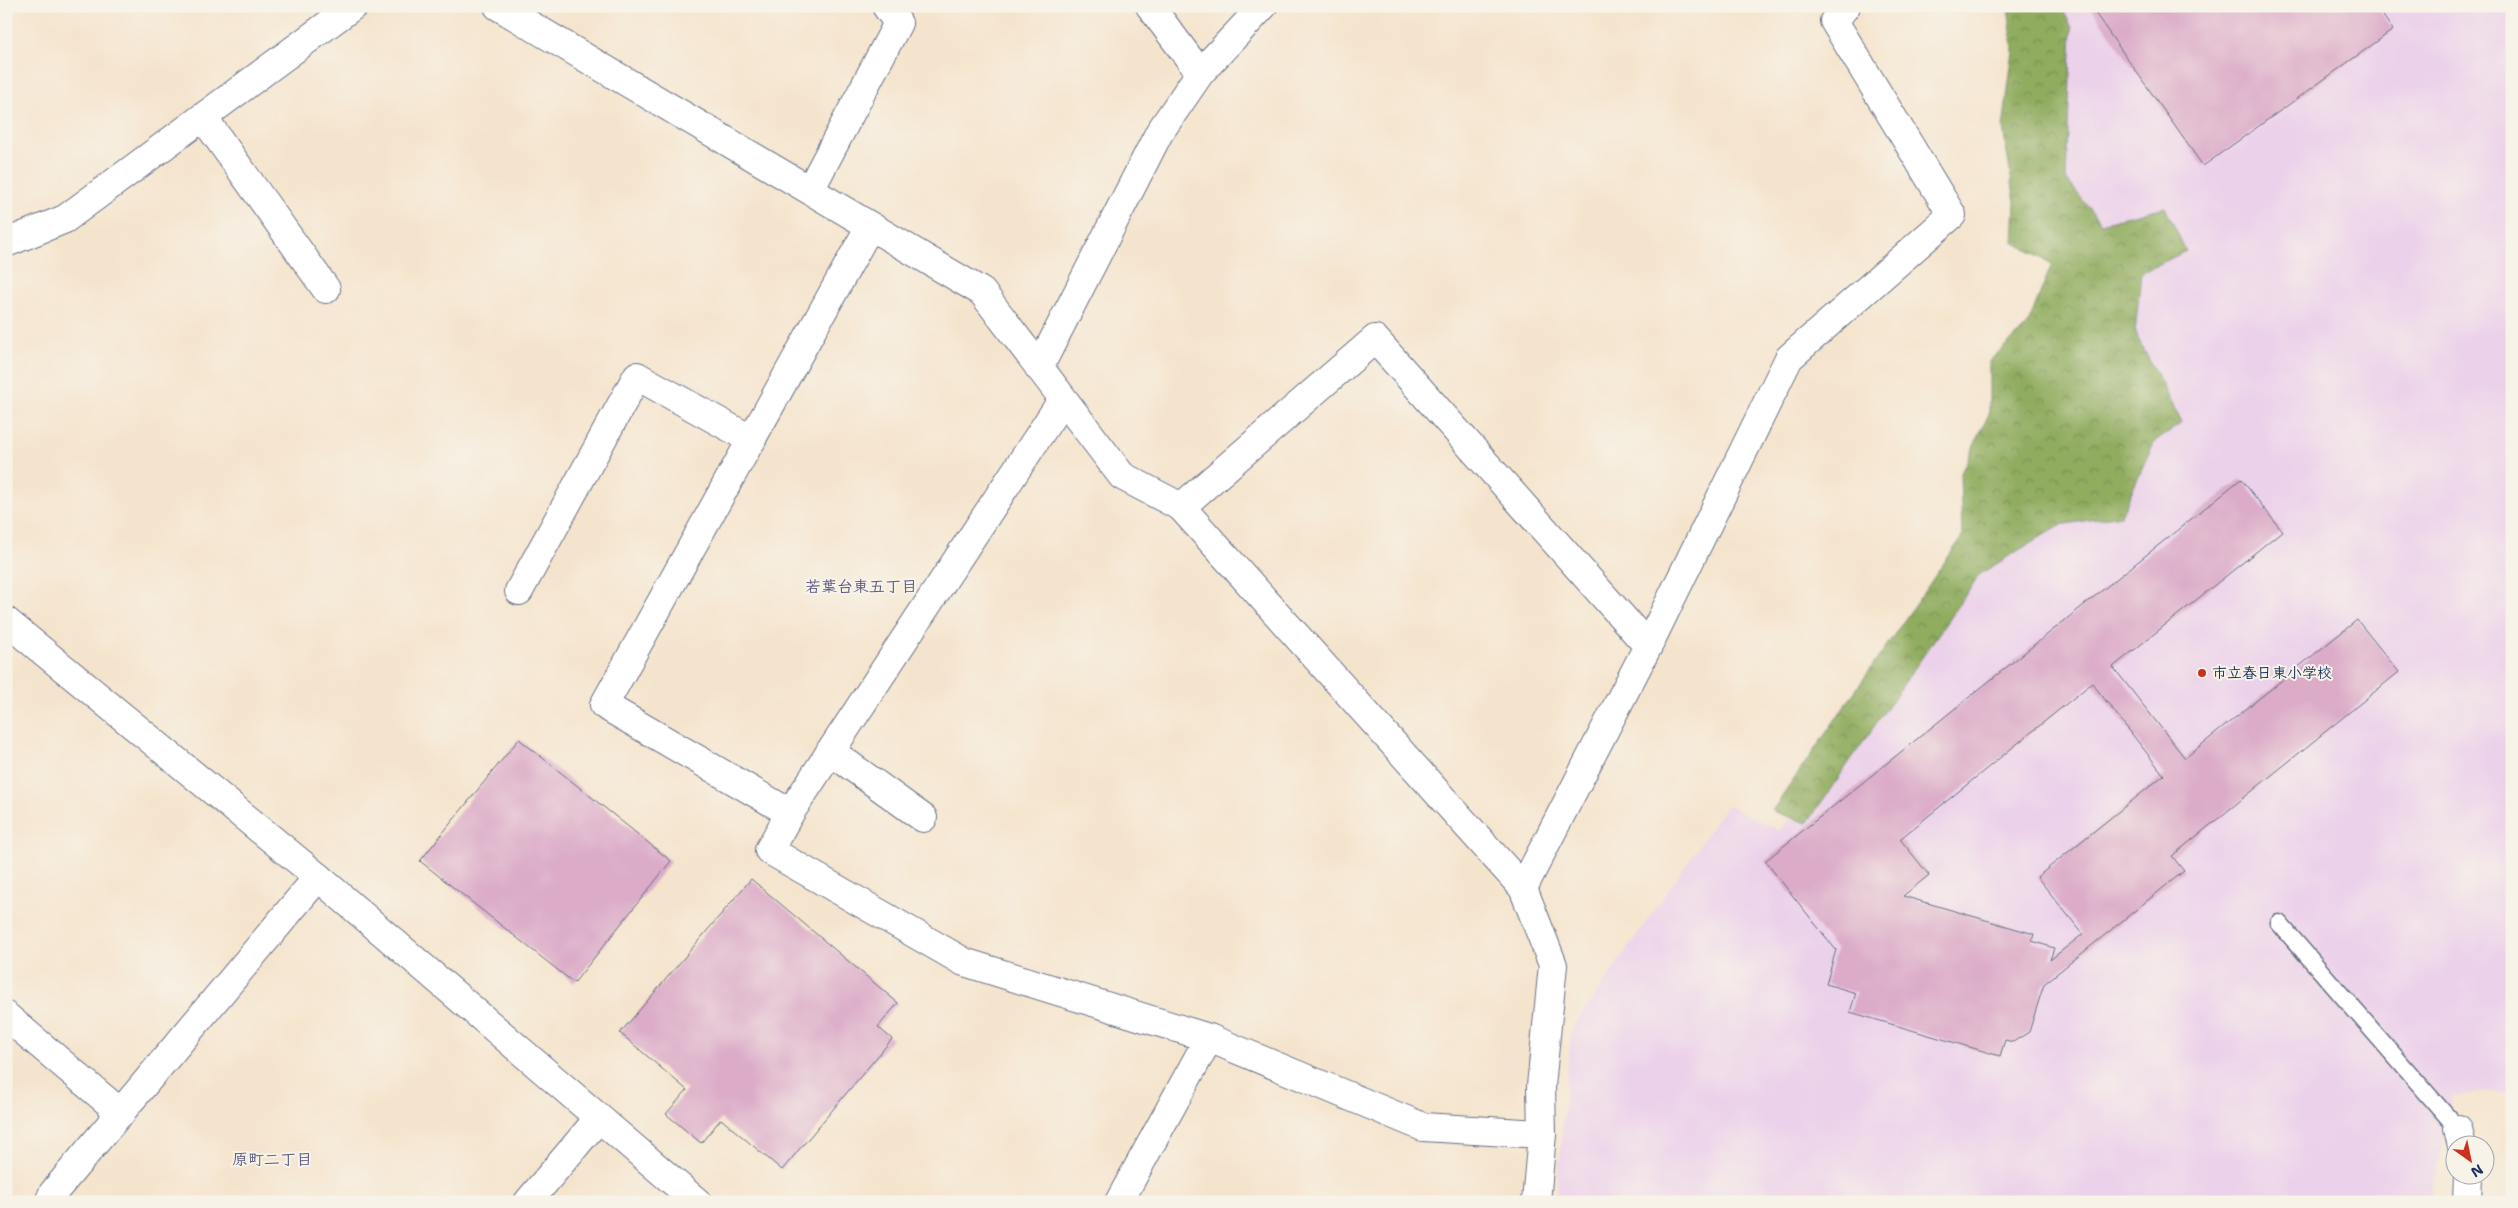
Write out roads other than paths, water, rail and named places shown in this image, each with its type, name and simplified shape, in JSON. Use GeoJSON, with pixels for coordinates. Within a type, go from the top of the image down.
{"type":"FeatureCollection","features":[{"type":"Feature","properties":{"kind":"street"},"geometry":{"type":"LineString","coordinates":[[6,243],[65,219],[353,6]]}},
{"type":"Feature","properties":{"kind":"street"},"geometry":{"type":"LineString","coordinates":[[498,6],[982,292],[1122,476],[1180,507],[1523,888],[1554,965],[1541,1086],[1542,1134],[1536,1202]]}},
{"type":"Feature","properties":{"kind":"street"},"geometry":{"type":"LineString","coordinates":[[810,190],[898,23],[886,6]]}},
{"type":"Feature","properties":{"kind":"street"},"geometry":{"type":"LineString","coordinates":[[1150,6],[1200,73]]}},
{"type":"Feature","properties":{"kind":"street"},"geometry":{"type":"LineString","coordinates":[[1039,368],[1158,133],[1200,73],[1263,6]]}},
{"type":"Feature","properties":{"kind":"street"},"geometry":{"type":"LineString","coordinates":[[1523,888],[1648,646],[1789,358],[1952,215],[1834,11]]}},
{"type":"Feature","properties":{"kind":"street"},"geometry":{"type":"LineString","coordinates":[[202,117],[326,289]]}},
{"type":"Feature","properties":{"kind":"street"},"geometry":{"type":"LineString","coordinates":[[790,813],[604,705],[870,226]]}},
{"type":"Feature","properties":{"kind":"street"},"geometry":{"type":"LineString","coordinates":[[1180,507],[1375,339],[1648,646]]}},
{"type":"Feature","properties":{"kind":"street"},"geometry":{"type":"LineString","coordinates":[[519,591],[638,376],[752,440]]}},
{"type":"Feature","properties":{"kind":"street"},"geometry":{"type":"LineString","coordinates":[[1063,398],[790,813],[769,850],[964,962],[1209,1038],[1423,1127],[1542,1134]]}},
{"type":"Feature","properties":{"kind":"street"},"geometry":{"type":"LineString","coordinates":[[6,621],[318,877],[697,1202]]}},
{"type":"Feature","properties":{"kind":"street"},"geometry":{"type":"LineString","coordinates":[[830,752],[924,818]]}},
{"type":"Feature","properties":{"kind":"street"},"geometry":{"type":"LineString","coordinates":[[49,1202],[53,1194],[318,877]]}},
{"type":"Feature","properties":{"kind":"street"},"geometry":{"type":"LineString","coordinates":[[6,1016],[121,1113]]}},
{"type":"Feature","properties":{"kind":"street"},"geometry":{"type":"LineString","coordinates":[[1118,1202],[1209,1038]]}},
{"type":"Feature","properties":{"kind":"street"},"geometry":{"type":"LineString","coordinates":[[528,1202],[598,1118]]}},
{"type":"Feature","properties":{"kind":"street"},"geometry":{"type":"LineString","coordinates":[[2467,1202],[2468,1186]]}},
{"type":"Feature","properties":{"kind":"lane"},"geometry":{"type":"LineString","coordinates":[[2279,923],[2459,1136]]}},
{"type":"Feature","properties":{"kind":"place","name":"市立春日東小学校"},"geometry":{"type":"Point","coordinates":[2202,673]}},
{"type":"Feature","properties":{"kind":"district","name":"若葉台東五丁目"},"geometry":{"type":"Point","coordinates":[861,586]}},
{"type":"Feature","properties":{"kind":"district","name":"原町二丁目"},"geometry":{"type":"Point","coordinates":[272,1159]}}]}
